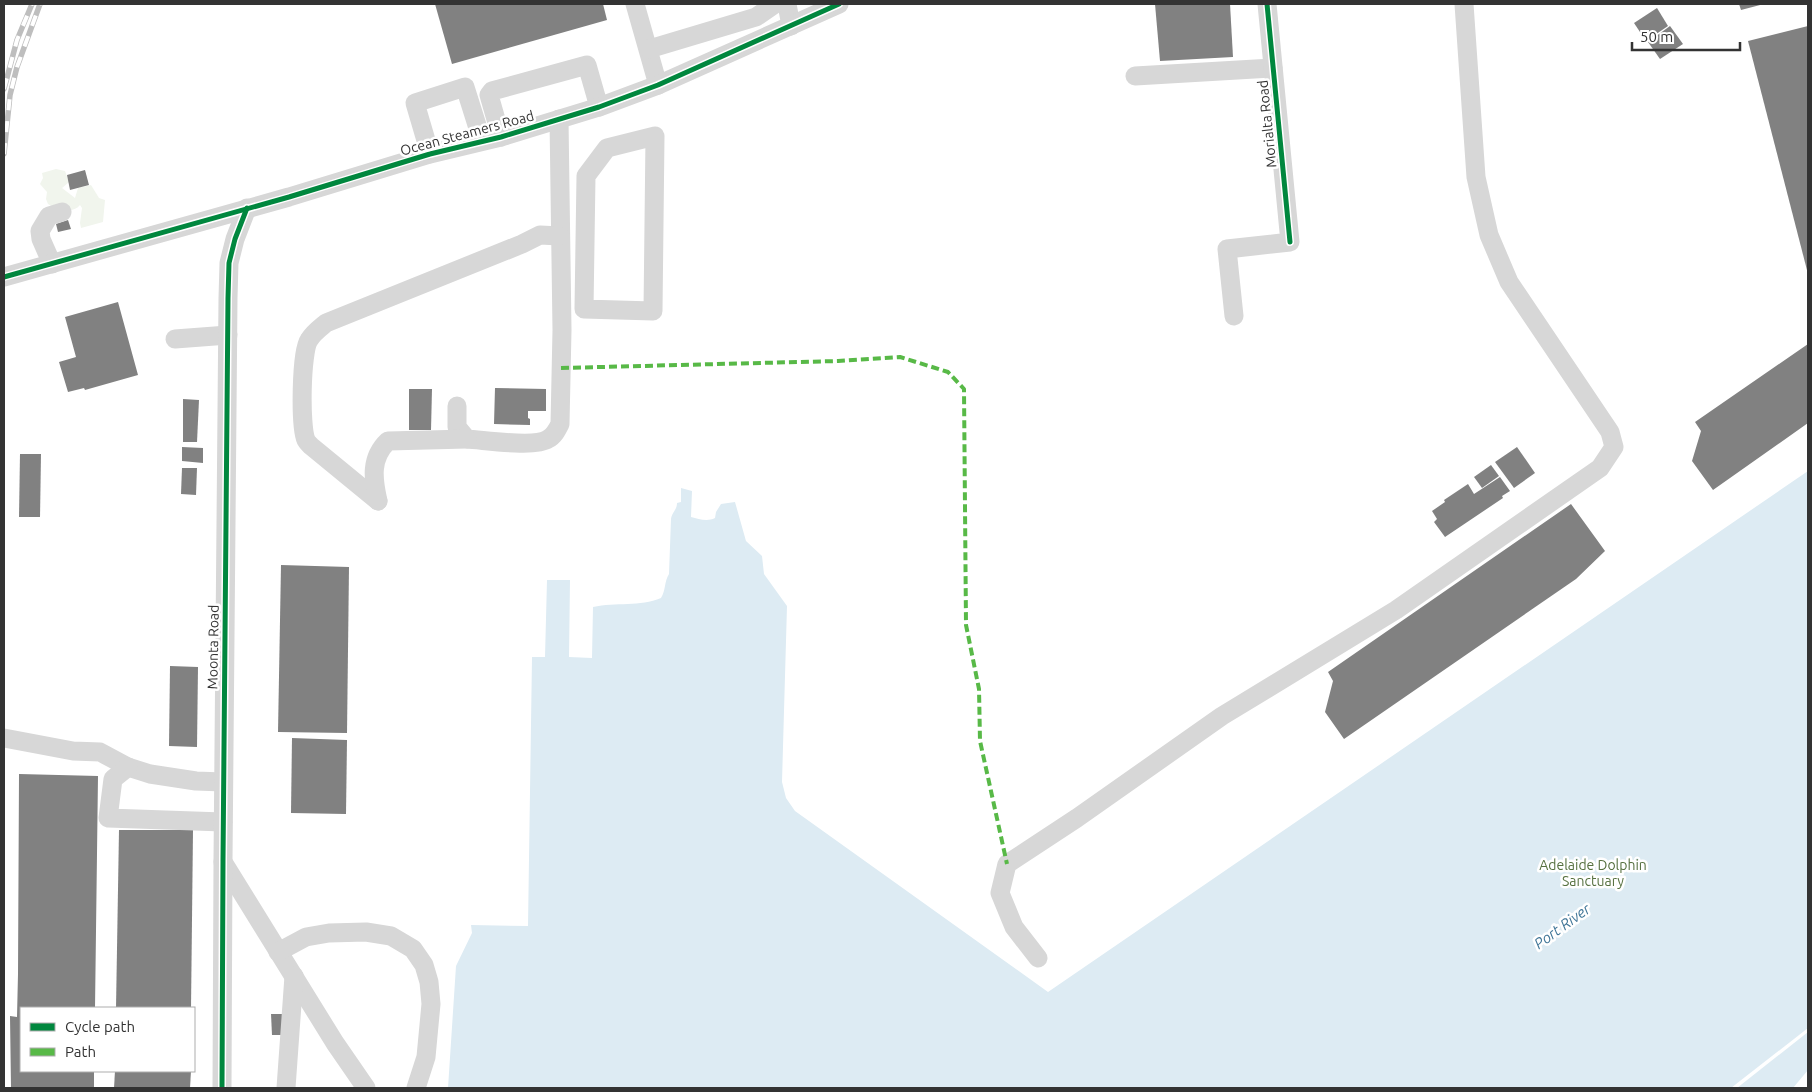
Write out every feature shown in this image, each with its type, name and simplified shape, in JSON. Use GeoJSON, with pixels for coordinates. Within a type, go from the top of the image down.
{"type":"FeatureCollection","features":[{"type":"Feature","properties":{"kind":"street"},"geometry":{"type":"LineString","coordinates":[[635,4],[658,84]]}},
{"type":"Feature","properties":{"kind":"street"},"geometry":{"type":"LineString","coordinates":[[648,49],[756,17],[775,4]]}},
{"type":"Feature","properties":{"kind":"street"},"geometry":{"type":"LineString","coordinates":[[787,4],[791,26]]}},
{"type":"Feature","properties":{"kind":"street","name":"Ocean Steamers Road"},"geometry":{"type":"LineString","coordinates":[[4,277],[430,154],[501,137],[599,107],[658,84],[839,4]]}},
{"type":"Feature","properties":{"kind":"street","name":"Morialta Road"},"geometry":{"type":"LineString","coordinates":[[1234,316],[1227,249],[1290,242],[1267,4]]}},
{"type":"Feature","properties":{"kind":"street"},"geometry":{"type":"LineString","coordinates":[[1038,958],[1014,927],[1000,893],[1007,864],[1077,818],[1222,716],[1396,610],[1600,468],[1614,447],[1610,432],[1509,282],[1489,235],[1476,176],[1464,4]]}},
{"type":"Feature","properties":{"kind":"street"},"geometry":{"type":"LineString","coordinates":[[501,137],[489,96],[492,91],[587,65],[599,107]]}},
{"type":"Feature","properties":{"kind":"street"},"geometry":{"type":"LineString","coordinates":[[1135,76],[1273,68]]}},
{"type":"Feature","properties":{"kind":"street"},"geometry":{"type":"LineString","coordinates":[[430,154],[415,103],[465,87],[482,141]]}},
{"type":"Feature","properties":{"kind":"street"},"geometry":{"type":"LineString","coordinates":[[559,119],[561,300],[561,396],[560,424],[556,433],[548,440],[536,444],[467,439],[388,441],[380,448],[374,463],[378,501],[306,440],[303,422],[303,382],[306,349],[309,340],[326,323],[540,235],[560,236]]}},
{"type":"Feature","properties":{"kind":"street"},"geometry":{"type":"LineString","coordinates":[[655,136],[653,311],[584,308],[584,301],[586,176],[607,148],[655,136]]}},
{"type":"Feature","properties":{"kind":"street","name":"Moonta Road"},"geometry":{"type":"LineString","coordinates":[[222,1088],[222,861],[229,263],[234,239],[247,208]]}},
{"type":"Feature","properties":{"kind":"street"},"geometry":{"type":"LineString","coordinates":[[52,264],[40,231],[49,216],[62,212]]}},
{"type":"Feature","properties":{"kind":"street"},"geometry":{"type":"LineString","coordinates":[[561,300],[584,301]]}},
{"type":"Feature","properties":{"kind":"street"},"geometry":{"type":"LineString","coordinates":[[175,339],[228,335]]}},
{"type":"Feature","properties":{"kind":"street"},"geometry":{"type":"LineString","coordinates":[[457,406],[457,427],[467,439]]}},
{"type":"Feature","properties":{"kind":"street"},"geometry":{"type":"LineString","coordinates":[[4,738],[73,751],[100,752],[128,767],[150,774],[223,782]]}},
{"type":"Feature","properties":{"kind":"street"},"geometry":{"type":"LineString","coordinates":[[128,767],[113,780],[108,818],[223,822]]}},
{"type":"Feature","properties":{"kind":"street"},"geometry":{"type":"LineString","coordinates":[[222,861],[366,1088]]}},
{"type":"Feature","properties":{"kind":"street"},"geometry":{"type":"LineString","coordinates":[[278,952],[306,937],[329,933],[366,932],[392,936],[413,949],[424,965],[429,982],[431,1004],[426,1057],[416,1088]]}},
{"type":"Feature","properties":{"kind":"street"},"geometry":{"type":"LineString","coordinates":[[286,1088],[294,976]]}},
{"type":"Feature","properties":{"kind":"shaded area"},"geometry":{"type":"Polygon","coordinates":[[[56,169],[65,171],[69,182],[62,188],[75,198],[78,188],[91,185],[99,198],[105,200],[103,222],[81,228],[82,208],[80,205],[77,208],[65,210],[48,204],[46,199],[47,192],[40,184],[43,178],[42,173],[56,169]]]}},
{"type":"Feature","properties":{"kind":"water","name":"Port River"},"geometry":{"type":"Polygon","coordinates":[[[1808,471],[1808,1070],[1793,1088],[448,1088],[456,966],[472,933],[471,925],[528,926],[532,657],[545,657],[547,580],[570,580],[569,657],[592,658],[593,607],[653,601],[661,598],[663,595],[669,574],[671,519],[677,503],[681,502],[681,488],[692,491],[691,517],[697,519],[715,518],[721,504],[735,502],[746,541],[762,556],[764,574],[787,606],[782,782],[786,798],[795,811],[1048,992],[1808,471]]]}},
{"type":"Feature","properties":{"kind":"pier"},"geometry":{"type":"Polygon","coordinates":[[[1808,1028],[1808,1032],[1737,1088],[1731,1088],[1808,1028]]]}},
{"type":"Feature","properties":{"kind":"building"},"geometry":{"type":"Polygon","coordinates":[[[435,4],[603,4],[607,20],[452,64],[435,4]]]}},
{"type":"Feature","properties":{"kind":"building"},"geometry":{"type":"Polygon","coordinates":[[[1155,4],[1230,4],[1233,57],[1160,61],[1155,4]]]}},
{"type":"Feature","properties":{"kind":"building"},"geometry":{"type":"Polygon","coordinates":[[[1739,4],[1764,4],[1741,10],[1739,4]]]}},
{"type":"Feature","properties":{"kind":"building"},"geometry":{"type":"Polygon","coordinates":[[[1657,8],[1668,26],[1646,41],[1634,23],[1657,8]]]}},
{"type":"Feature","properties":{"kind":"building"},"geometry":{"type":"Polygon","coordinates":[[[1670,26],[1683,44],[1660,59],[1648,42],[1670,26]]]}},
{"type":"Feature","properties":{"kind":"building"},"geometry":{"type":"Polygon","coordinates":[[[1808,26],[1808,274],[1748,41],[1808,26]]]}},
{"type":"Feature","properties":{"kind":"building"},"geometry":{"type":"Polygon","coordinates":[[[85,170],[89,185],[70,190],[67,175],[85,170]]]}},
{"type":"Feature","properties":{"kind":"building"},"geometry":{"type":"Polygon","coordinates":[[[68,220],[71,229],[58,232],[56,224],[68,220]]]}},
{"type":"Feature","properties":{"kind":"building"},"geometry":{"type":"Polygon","coordinates":[[[118,302],[138,375],[85,390],[84,388],[68,392],[59,362],[76,357],[65,317],[118,302]]]}},
{"type":"Feature","properties":{"kind":"building"},"geometry":{"type":"Polygon","coordinates":[[[1808,344],[1808,423],[1713,490],[1692,461],[1701,431],[1695,422],[1808,344]]]}},
{"type":"Feature","properties":{"kind":"building"},"geometry":{"type":"Polygon","coordinates":[[[495,388],[546,389],[546,411],[528,411],[530,425],[494,424],[495,388]]]}},
{"type":"Feature","properties":{"kind":"building"},"geometry":{"type":"Polygon","coordinates":[[[409,389],[432,389],[431,430],[409,430],[409,389]]]}},
{"type":"Feature","properties":{"kind":"building"},"geometry":{"type":"Polygon","coordinates":[[[183,399],[199,400],[197,442],[183,442],[183,399]]]}},
{"type":"Feature","properties":{"kind":"building"},"geometry":{"type":"Polygon","coordinates":[[[182,447],[203,448],[203,463],[182,461],[182,447]]]}},
{"type":"Feature","properties":{"kind":"building"},"geometry":{"type":"Polygon","coordinates":[[[1517,447],[1535,473],[1514,488],[1495,462],[1517,447]]]}},
{"type":"Feature","properties":{"kind":"building"},"geometry":{"type":"Polygon","coordinates":[[[20,454],[41,454],[40,517],[19,517],[20,454]]]}},
{"type":"Feature","properties":{"kind":"building"},"geometry":{"type":"Polygon","coordinates":[[[1491,465],[1499,476],[1482,488],[1474,477],[1491,465]]]}},
{"type":"Feature","properties":{"kind":"building"},"geometry":{"type":"Polygon","coordinates":[[[182,468],[197,468],[196,495],[181,494],[182,468]]]}},
{"type":"Feature","properties":{"kind":"building"},"geometry":{"type":"Polygon","coordinates":[[[1500,477],[1510,491],[1502,496],[1503,498],[1445,537],[1434,522],[1437,519],[1432,511],[1445,502],[1444,500],[1468,484],[1474,494],[1500,477]]]}},
{"type":"Feature","properties":{"kind":"building"},"geometry":{"type":"Polygon","coordinates":[[[1571,504],[1605,551],[1576,579],[1344,739],[1325,712],[1333,681],[1328,672],[1571,504]]]}},
{"type":"Feature","properties":{"kind":"building"},"geometry":{"type":"Polygon","coordinates":[[[281,565],[349,567],[347,733],[278,732],[281,565]]]}},
{"type":"Feature","properties":{"kind":"building"},"geometry":{"type":"Polygon","coordinates":[[[170,666],[198,667],[197,747],[169,746],[170,666]]]}},
{"type":"Feature","properties":{"kind":"building"},"geometry":{"type":"Polygon","coordinates":[[[292,738],[347,740],[346,814],[291,813],[292,738]]]}},
{"type":"Feature","properties":{"kind":"building"},"geometry":{"type":"Polygon","coordinates":[[[19,774],[98,776],[95,1007],[20,1007],[20,1072],[94,1072],[94,1088],[11,1088],[10,1016],[17,1017],[19,774]]]}},
{"type":"Feature","properties":{"kind":"building"},"geometry":{"type":"Polygon","coordinates":[[[119,830],[193,830],[191,1007],[116,1007],[119,830]]]}},
{"type":"Feature","properties":{"kind":"building"},"geometry":{"type":"Polygon","coordinates":[[[271,1014],[287,1014],[287,1035],[272,1035],[271,1014]]]}},
{"type":"Feature","properties":{"kind":"building"},"geometry":{"type":"Polygon","coordinates":[[[115,1072],[191,1072],[190,1088],[114,1088],[115,1072]]]}},
{"type":"Feature","properties":{"kind":"railway"},"geometry":{"type":"LineString","coordinates":[[4,89],[17,40],[32,4]]}},
{"type":"Feature","properties":{"kind":"railway"},"geometry":{"type":"LineString","coordinates":[[4,154],[10,95],[17,67],[40,4]]}},
{"type":"Feature","properties":{"kind":"marked path"},"geometry":{"type":"LineString","coordinates":[[561,368],[838,361],[900,357],[948,372],[964,389],[966,625],[979,689],[980,741],[1007,864]]}},
{"type":"Feature","properties":{"kind":"cycle path"},"geometry":{"type":"LineString","coordinates":[[4,277],[289,197],[430,154],[501,137],[599,107],[658,85],[839,4]]}},
{"type":"Feature","properties":{"kind":"cycle path"},"geometry":{"type":"LineString","coordinates":[[1267,4],[1290,242]]}},
{"type":"Feature","properties":{"kind":"cycle path"},"geometry":{"type":"LineString","coordinates":[[222,1088],[228,298],[229,263],[235,239],[247,208]]}},
{"type":"Feature","properties":{"kind":"park label","name":"Adelaide Dolphin Sanctuary"},"geometry":{"type":"Point","coordinates":[1593,874]}}]}
